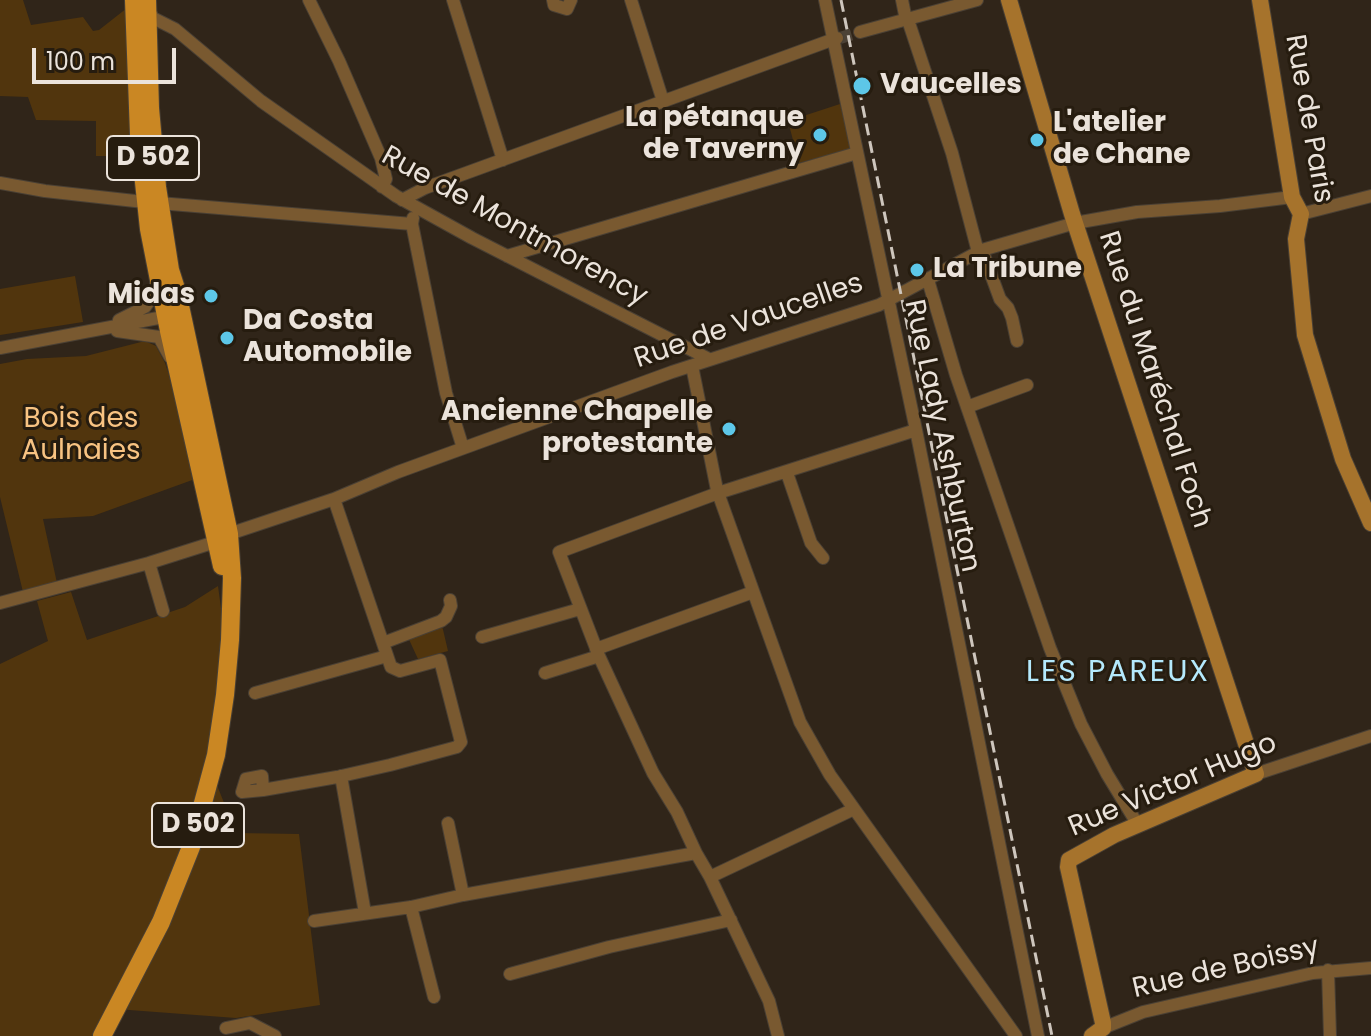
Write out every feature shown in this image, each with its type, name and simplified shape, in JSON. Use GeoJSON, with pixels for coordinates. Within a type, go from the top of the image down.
{"type":"FeatureCollection","features":[{"type":"Feature","properties":{"kind":"main road","name":"D 502"},"geometry":{"type":"LineString","coordinates":[[102,1036],[168,906],[204,804],[216,755],[225,695],[230,624],[223,537],[174,315],[158,278],[152,203],[148,43],[143,3]]}},
{"type":"Feature","properties":{"kind":"main road","name":"D 502"},"geometry":{"type":"LineString","coordinates":[[143,3],[139,135],[152,203],[170,270],[182,383],[223,537]]}},
{"type":"Feature","properties":{"kind":"street"},"geometry":{"type":"LineString","coordinates":[[309,0],[381,158],[386,179],[382,187]]}},
{"type":"Feature","properties":{"kind":"street"},"geometry":{"type":"LineString","coordinates":[[453,0],[503,160]]}},
{"type":"Feature","properties":{"kind":"street"},"geometry":{"type":"LineString","coordinates":[[553,0],[554,5],[567,9],[571,0]]}},
{"type":"Feature","properties":{"kind":"street"},"geometry":{"type":"LineString","coordinates":[[631,0],[663,101]]}},
{"type":"Feature","properties":{"kind":"street","name":"Rue Lady Ashburton"},"geometry":{"type":"LineString","coordinates":[[825,0],[836,38],[1037,1036]]}},
{"type":"Feature","properties":{"kind":"street"},"geometry":{"type":"LineString","coordinates":[[902,0],[980,251],[1000,299],[1008,308],[1017,341]]}},
{"type":"Feature","properties":{"kind":"street"},"geometry":{"type":"LineString","coordinates":[[860,32],[977,0]]}},
{"type":"Feature","properties":{"kind":"street","name":"Rue du Maréchal Foch"},"geometry":{"type":"LineString","coordinates":[[1009,0],[1075,223],[1256,774]]}},
{"type":"Feature","properties":{"kind":"street","name":"Rue de Paris"},"geometry":{"type":"LineString","coordinates":[[1260,0],[1292,197],[1301,214],[1296,239],[1305,335],[1343,459],[1371,523]]}},
{"type":"Feature","properties":{"kind":"street","name":"Rue de Montmorency"},"geometry":{"type":"LineString","coordinates":[[143,3],[153,18],[175,29],[261,101],[402,200],[679,343],[694,354],[709,359]]}},
{"type":"Feature","properties":{"kind":"street"},"geometry":{"type":"LineString","coordinates":[[148,43],[151,37],[162,32],[187,41]]}},
{"type":"Feature","properties":{"kind":"street"},"geometry":{"type":"LineString","coordinates":[[402,200],[412,193],[836,38]]}},
{"type":"Feature","properties":{"kind":"street"},"geometry":{"type":"LineString","coordinates":[[507,256],[857,153]]}},
{"type":"Feature","properties":{"kind":"street"},"geometry":{"type":"LineString","coordinates":[[0,183],[152,203],[412,224]]}},
{"type":"Feature","properties":{"kind":"street"},"geometry":{"type":"LineString","coordinates":[[1301,214],[1371,196]]}},
{"type":"Feature","properties":{"kind":"street","name":"Rue de Vaucelles"},"geometry":{"type":"LineString","coordinates":[[0,603],[149,563],[334,499],[463,448],[709,359],[879,305],[980,251],[1075,223],[1137,212],[1292,197]]}},
{"type":"Feature","properties":{"kind":"street"},"geometry":{"type":"LineString","coordinates":[[418,208],[412,224],[446,393],[463,448]]}},
{"type":"Feature","properties":{"kind":"street"},"geometry":{"type":"LineString","coordinates":[[535,271],[534,260],[540,245]]}},
{"type":"Feature","properties":{"kind":"street"},"geometry":{"type":"LineString","coordinates":[[93,330],[145,307],[153,296],[158,278]]}},
{"type":"Feature","properties":{"kind":"street"},"geometry":{"type":"LineString","coordinates":[[928,280],[967,407],[1057,667],[1087,737],[1138,825]]}},
{"type":"Feature","properties":{"kind":"street"},"geometry":{"type":"LineString","coordinates":[[0,348],[174,315]]}},
{"type":"Feature","properties":{"kind":"street"},"geometry":{"type":"LineString","coordinates":[[93,330],[127,331],[159,337],[182,383]]}},
{"type":"Feature","properties":{"kind":"street"},"geometry":{"type":"LineString","coordinates":[[692,366],[718,493],[800,722],[854,809],[1016,1036]]}},
{"type":"Feature","properties":{"kind":"street"},"geometry":{"type":"LineString","coordinates":[[967,407],[1027,385]]}},
{"type":"Feature","properties":{"kind":"street"},"geometry":{"type":"LineString","coordinates":[[778,1036],[769,1001],[677,812],[653,773],[598,653],[559,552],[718,493],[916,430]]}},
{"type":"Feature","properties":{"kind":"street"},"geometry":{"type":"LineString","coordinates":[[787,473],[811,543],[823,558]]}},
{"type":"Feature","properties":{"kind":"street"},"geometry":{"type":"LineString","coordinates":[[263,790],[341,776],[457,747],[461,742],[440,660],[400,671],[391,667],[334,499]]}},
{"type":"Feature","properties":{"kind":"street"},"geometry":{"type":"LineString","coordinates":[[149,563],[163,611]]}},
{"type":"Feature","properties":{"kind":"street"},"geometry":{"type":"LineString","coordinates":[[545,673],[753,592]]}},
{"type":"Feature","properties":{"kind":"street"},"geometry":{"type":"LineString","coordinates":[[255,693],[385,649],[441,621],[451,606],[450,600]]}},
{"type":"Feature","properties":{"kind":"street"},"geometry":{"type":"LineString","coordinates":[[482,637],[580,609]]}},
{"type":"Feature","properties":{"kind":"street","name":"Rue Victor Hugo"},"geometry":{"type":"LineString","coordinates":[[1094,1033],[1068,863],[1071,857],[1256,774],[1371,736]]}},
{"type":"Feature","properties":{"kind":"street"},"geometry":{"type":"LineString","coordinates":[[341,776],[365,913]]}},
{"type":"Feature","properties":{"kind":"street"},"geometry":{"type":"LineString","coordinates":[[710,877],[854,809]]}},
{"type":"Feature","properties":{"kind":"street"},"geometry":{"type":"LineString","coordinates":[[448,823],[463,895]]}},
{"type":"Feature","properties":{"kind":"street"},"geometry":{"type":"LineString","coordinates":[[314,921],[411,907],[696,853]]}},
{"type":"Feature","properties":{"kind":"street"},"geometry":{"type":"LineString","coordinates":[[411,907],[434,997]]}},
{"type":"Feature","properties":{"kind":"street"},"geometry":{"type":"LineString","coordinates":[[510,974],[609,947],[732,921]]}},
{"type":"Feature","properties":{"kind":"street","name":"Rue de Boissy"},"geometry":{"type":"LineString","coordinates":[[1094,1033],[1143,1012],[1328,970],[1371,968]]}},
{"type":"Feature","properties":{"kind":"street"},"geometry":{"type":"LineString","coordinates":[[1328,970],[1330,1036]]}},
{"type":"Feature","properties":{"kind":"street"},"geometry":{"type":"LineString","coordinates":[[226,1028],[250,1023],[275,1036]]}},
{"type":"Feature","properties":{"kind":"green space"},"geometry":{"type":"Polygon","coordinates":[[[0,0],[23,0],[31,25],[83,17],[93,31],[99,30],[127,8],[132,156],[96,156],[96,121],[36,120],[28,97],[0,96],[0,0]]]}},
{"type":"Feature","properties":{"kind":"green space","name":"La pétanque de Taverny"},"geometry":{"type":"Polygon","coordinates":[[[840,104],[852,148],[799,163],[788,121],[840,104]]]}},
{"type":"Feature","properties":{"kind":"green space","name":"Bois des Aulnaies"},"geometry":{"type":"Polygon","coordinates":[[[75,276],[83,322],[0,335],[0,289],[75,276]]]}},
{"type":"Feature","properties":{"kind":"green space","name":"Bois des Aulnaies"},"geometry":{"type":"Polygon","coordinates":[[[145,341],[156,346],[165,363],[195,479],[93,516],[43,519],[57,583],[23,592],[0,497],[0,364],[27,359],[86,356],[145,341]]]}},
{"type":"Feature","properties":{"kind":"green space"},"geometry":{"type":"Polygon","coordinates":[[[218,586],[226,645],[209,765],[236,833],[299,834],[320,1005],[236,1018],[116,1009],[97,1036],[0,1036],[0,664],[48,641],[37,601],[71,592],[87,640],[185,607],[218,586]]]}},
{"type":"Feature","properties":{"kind":"green space"},"geometry":{"type":"Polygon","coordinates":[[[441,621],[448,651],[418,659],[406,633],[441,621]]]}},
{"type":"Feature","properties":{"kind":"tunnel"},"geometry":{"type":"LineString","coordinates":[[840,38],[860,32]]}},
{"type":"Feature","properties":{"kind":"railway"},"geometry":{"type":"LineString","coordinates":[[841,0],[1052,1036]]}},
{"type":"Feature","properties":{"kind":"place","name":"Vaucelles"},"geometry":{"type":"Point","coordinates":[862,86]}},
{"type":"Feature","properties":{"kind":"place","name":"La pétanque de Taverny"},"geometry":{"type":"Point","coordinates":[820,135]}},
{"type":"Feature","properties":{"kind":"place","name":"L'atelier de Chane"},"geometry":{"type":"Point","coordinates":[1037,140]}},
{"type":"Feature","properties":{"kind":"place","name":"La Tribune"},"geometry":{"type":"Point","coordinates":[917,270]}},
{"type":"Feature","properties":{"kind":"place","name":"Midas"},"geometry":{"type":"Point","coordinates":[211,296]}},
{"type":"Feature","properties":{"kind":"place","name":"Da Costa Automobile"},"geometry":{"type":"Point","coordinates":[227,338]}},
{"type":"Feature","properties":{"kind":"place","name":"Ancienne Chapelle protestante"},"geometry":{"type":"Point","coordinates":[729,429]}},
{"type":"Feature","properties":{"kind":"district","name":"LES PAREUX"},"geometry":{"type":"Point","coordinates":[1118,673]}}]}
